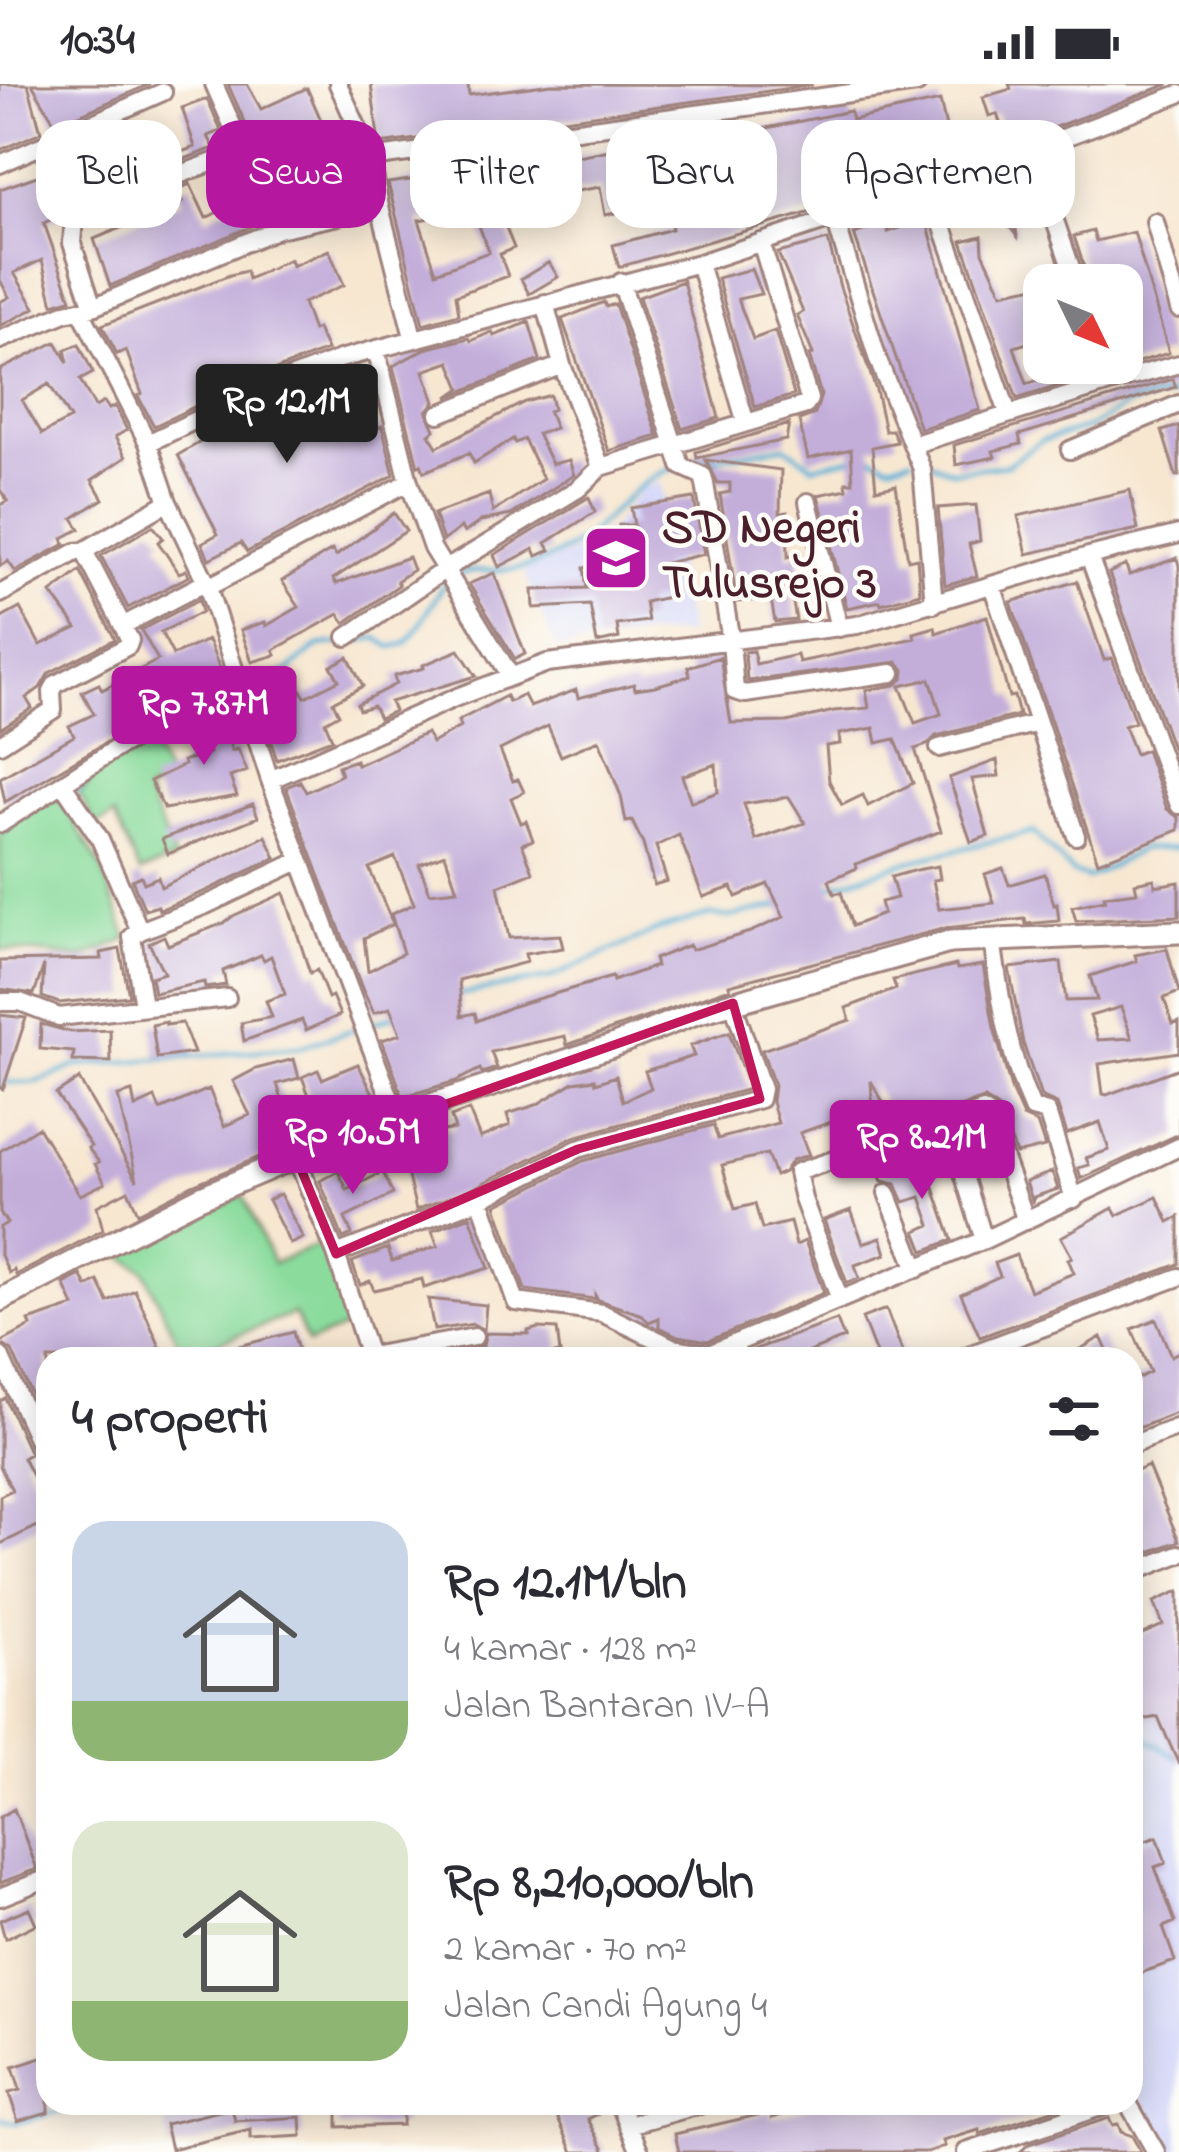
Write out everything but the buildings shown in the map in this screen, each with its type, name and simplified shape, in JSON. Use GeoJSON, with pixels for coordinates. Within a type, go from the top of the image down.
{"type":"FeatureCollection","features":[{"type":"Feature","properties":{"kind":"street"},"geometry":{"type":"LineString","coordinates":[[214,84],[230,120]]}},
{"type":"Feature","properties":{"kind":"street"},"geometry":{"type":"LineString","coordinates":[[338,84],[354,120]]}},
{"type":"Feature","properties":{"kind":"street"},"geometry":{"type":"LineString","coordinates":[[386,156],[917,84]]}},
{"type":"Feature","properties":{"kind":"street"},"geometry":{"type":"LineString","coordinates":[[103,120],[163,92]]}},
{"type":"Feature","properties":{"kind":"street"},"geometry":{"type":"LineString","coordinates":[[1075,132],[1178,97]]}},
{"type":"Feature","properties":{"kind":"street"},"geometry":{"type":"LineString","coordinates":[[0,164],[36,150]]}},
{"type":"Feature","properties":{"kind":"street"},"geometry":{"type":"LineString","coordinates":[[1155,222],[1179,309]]}},
{"type":"Feature","properties":{"kind":"street"},"geometry":{"type":"LineString","coordinates":[[74,228],[72,243],[87,309],[207,584],[270,780],[397,1116]]}},
{"type":"Feature","properties":{"kind":"street"},"geometry":{"type":"LineString","coordinates":[[0,340],[283,228]]}},
{"type":"Feature","properties":{"kind":"street"},"geometry":{"type":"LineString","coordinates":[[385,228],[413,337]]}},
{"type":"Feature","properties":{"kind":"street"},"geometry":{"type":"LineString","coordinates":[[148,443],[256,391],[376,349],[699,263],[806,228]]}},
{"type":"Feature","properties":{"kind":"street"},"geometry":{"type":"LineString","coordinates":[[838,228],[878,360],[922,470],[934,604]]}},
{"type":"Feature","properties":{"kind":"street"},"geometry":{"type":"LineString","coordinates":[[943,228],[1007,413]]}},
{"type":"Feature","properties":{"kind":"street"},"geometry":{"type":"LineString","coordinates":[[1057,228],[1070,264]]}},
{"type":"Feature","properties":{"kind":"street"},"geometry":{"type":"LineString","coordinates":[[347,637],[448,577],[578,489],[601,466],[745,420],[794,410],[809,399],[761,242]]}},
{"type":"Feature","properties":{"kind":"street"},"geometry":{"type":"LineString","coordinates":[[699,263],[745,420]]}},
{"type":"Feature","properties":{"kind":"street"},"geometry":{"type":"LineString","coordinates":[[621,282],[681,466],[703,476],[706,484],[735,691],[892,673]]}},
{"type":"Feature","properties":{"kind":"street"},"geometry":{"type":"LineString","coordinates":[[544,303],[601,466]]}},
{"type":"Feature","properties":{"kind":"street"},"geometry":{"type":"LineString","coordinates":[[376,349],[409,482],[448,577],[510,675]]}},
{"type":"Feature","properties":{"kind":"street"},"geometry":{"type":"LineString","coordinates":[[439,414],[562,364]]}},
{"type":"Feature","properties":{"kind":"street"},"geometry":{"type":"LineString","coordinates":[[1143,374],[1179,364]]}},
{"type":"Feature","properties":{"kind":"street"},"geometry":{"type":"LineString","coordinates":[[915,443],[1106,384]]}},
{"type":"Feature","properties":{"kind":"street"},"geometry":{"type":"LineString","coordinates":[[1070,450],[1179,404]]}},
{"type":"Feature","properties":{"kind":"street"},"geometry":{"type":"LineString","coordinates":[[124,625],[409,482]]}},
{"type":"Feature","properties":{"kind":"street"},"geometry":{"type":"LineString","coordinates":[[0,594],[168,502]]}},
{"type":"Feature","properties":{"kind":"street"},"geometry":{"type":"LineString","coordinates":[[808,502],[839,628]]}},
{"type":"Feature","properties":{"kind":"street"},"geometry":{"type":"LineString","coordinates":[[270,780],[510,675],[586,655],[839,628],[1179,534]]}},
{"type":"Feature","properties":{"kind":"street"},"geometry":{"type":"LineString","coordinates":[[0,744],[53,710],[56,684],[128,646],[124,625],[84,551]]}},
{"type":"Feature","properties":{"kind":"street"},"geometry":{"type":"LineString","coordinates":[[1089,556],[1179,805]]}},
{"type":"Feature","properties":{"kind":"street"},"geometry":{"type":"LineString","coordinates":[[992,585],[1076,836]]}},
{"type":"Feature","properties":{"kind":"street"},"geometry":{"type":"LineString","coordinates":[[0,824],[70,794],[117,748],[238,688]]}},
{"type":"Feature","properties":{"kind":"street"},"geometry":{"type":"LineString","coordinates":[[939,748],[1038,723]]}},
{"type":"Feature","properties":{"kind":"street"},"geometry":{"type":"LineString","coordinates":[[70,794],[100,839],[140,931]]}},
{"type":"Feature","properties":{"kind":"street"},"geometry":{"type":"LineString","coordinates":[[143,1006],[132,937],[299,860]]}},
{"type":"Feature","properties":{"kind":"street"},"geometry":{"type":"LineString","coordinates":[[1,1297],[199,1198],[397,1116],[733,1003],[927,946],[1179,932]]}},
{"type":"Feature","properties":{"kind":"street"},"geometry":{"type":"LineString","coordinates":[[992,939],[1001,1005],[1023,1088],[1033,1108],[1047,1112],[1074,1199]]}},
{"type":"Feature","properties":{"kind":"street"},"geometry":{"type":"LineString","coordinates":[[0,1002],[20,1002],[59,1017],[227,998]]}},
{"type":"Feature","properties":{"kind":"street"},"geometry":{"type":"LineString","coordinates":[[336,1253],[480,1199],[578,1149],[760,1099],[762,1089],[733,1003]]}},
{"type":"Feature","properties":{"kind":"street"},"geometry":{"type":"LineString","coordinates":[[841,1300],[802,1199],[797,1172],[983,1112],[988,1114],[1026,1221]]}},
{"type":"Feature","properties":{"kind":"street"},"geometry":{"type":"LineString","coordinates":[[734,1347],[984,1240],[1179,1147]]}},
{"type":"Feature","properties":{"kind":"street"},"geometry":{"type":"LineString","coordinates":[[958,1156],[984,1240]]}},
{"type":"Feature","properties":{"kind":"street"},"geometry":{"type":"LineString","coordinates":[[296,1157],[336,1253],[366,1347]]}},
{"type":"Feature","properties":{"kind":"street"},"geometry":{"type":"LineString","coordinates":[[887,1193],[917,1269]]}},
{"type":"Feature","properties":{"kind":"street"},"geometry":{"type":"LineString","coordinates":[[480,1199],[516,1302],[602,1313],[672,1347]]}},
{"type":"Feature","properties":{"kind":"street"},"geometry":{"type":"LineString","coordinates":[[990,1347],[1179,1277]]}},
{"type":"Feature","properties":{"kind":"street"},"geometry":{"type":"LineString","coordinates":[[439,1347],[473,1337]]}},
{"type":"Feature","properties":{"kind":"street"},"geometry":{"type":"LineString","coordinates":[[0,1356],[36,1436]]}},
{"type":"Feature","properties":{"kind":"street"},"geometry":{"type":"LineString","coordinates":[[1143,1440],[1179,1427]]}},
{"type":"Feature","properties":{"kind":"street"},"geometry":{"type":"LineString","coordinates":[[1143,1568],[1179,1554]]}},
{"type":"Feature","properties":{"kind":"street"},"geometry":{"type":"LineString","coordinates":[[0,1897],[36,1883]]}},
{"type":"Feature","properties":{"kind":"street"},"geometry":{"type":"LineString","coordinates":[[624,2115],[640,2152]]}},
{"type":"Feature","properties":{"kind":"street"},"geometry":{"type":"LineString","coordinates":[[629,2125],[664,2115]]}},
{"type":"Feature","properties":{"kind":"street"},"geometry":{"type":"LineString","coordinates":[[966,2152],[1077,2115]]}},
{"type":"Feature","properties":{"kind":"street"},"geometry":{"type":"LineString","coordinates":[[1135,2115],[1156,2152]]}},
{"type":"Feature","properties":{"kind":"highlighted area"},"geometry":{"type":"Polygon","coordinates":[[[733,1003],[760,1099],[578,1149],[336,1254],[296,1157],[733,1003]]]}},
{"type":"Feature","properties":{"kind":"shaded area","name":"SD Negeri Tulusrejo 3"},"geometry":{"type":"Polygon","coordinates":[[[660,481],[689,634],[646,635],[556,649],[524,572],[583,547],[614,526],[641,489],[660,481]]]}},
{"type":"Feature","properties":{"kind":"shaded area"},"geometry":{"type":"Polygon","coordinates":[[[1179,1686],[1179,2152],[1171,2152],[1143,2103],[1143,1694],[1179,1686]]]}},
{"type":"Feature","properties":{"kind":"green space"},"geometry":{"type":"Polygon","coordinates":[[[149,741],[170,783],[146,792],[175,859],[140,872],[114,816],[96,825],[79,795],[100,770],[149,741]]]}},
{"type":"Feature","properties":{"kind":"green space"},"geometry":{"type":"Polygon","coordinates":[[[58,795],[101,867],[128,939],[83,958],[0,949],[0,830],[58,795]]]}},
{"type":"Feature","properties":{"kind":"green space"},"geometry":{"type":"Polygon","coordinates":[[[243,1195],[273,1263],[325,1242],[355,1324],[308,1343],[294,1314],[205,1347],[178,1347],[144,1270],[120,1255],[243,1195]]]}},
{"type":"Feature","properties":{"kind":"waterway"},"geometry":{"type":"LineString","coordinates":[[930,462],[953,471],[1007,465],[1041,441],[1091,427],[1127,405],[1179,393]]}},
{"type":"Feature","properties":{"kind":"waterway"},"geometry":{"type":"LineString","coordinates":[[689,463],[785,446],[813,466],[855,457]]}},
{"type":"Feature","properties":{"kind":"waterway"},"geometry":{"type":"LineString","coordinates":[[872,456],[890,464],[912,458]]}},
{"type":"Feature","properties":{"kind":"waterway"},"geometry":{"type":"LineString","coordinates":[[354,641],[377,638],[391,647],[405,644],[452,577],[525,567],[560,553],[591,533],[644,484],[676,467]]}},
{"type":"Feature","properties":{"kind":"waterway"},"geometry":{"type":"LineString","coordinates":[[246,686],[287,672],[318,646],[343,643]]}},
{"type":"Feature","properties":{"kind":"waterway"},"geometry":{"type":"LineString","coordinates":[[77,794],[91,774]]}},
{"type":"Feature","properties":{"kind":"waterway"},"geometry":{"type":"LineString","coordinates":[[828,887],[909,861],[1033,832],[1073,873],[1089,878],[1142,849],[1179,848]]}},
{"type":"Feature","properties":{"kind":"waterway"},"geometry":{"type":"LineString","coordinates":[[457,995],[550,978],[660,929],[709,915],[729,917],[784,905]]}},
{"type":"Feature","properties":{"kind":"waterway"},"geometry":{"type":"LineString","coordinates":[[367,1025],[396,1015]]}},
{"type":"Feature","properties":{"kind":"waterway"},"geometry":{"type":"LineString","coordinates":[[0,1081],[31,1083],[75,1066],[300,1047],[356,1029]]}},
{"type":"Feature","properties":{"kind":"waterway"},"geometry":{"type":"LineString","coordinates":[[1143,1736],[1179,1759]]}},
{"type":"Feature","properties":{"kind":"waterway"},"geometry":{"type":"LineString","coordinates":[[0,2119],[16,2123],[46,2115]]}},
{"type":"Feature","properties":{"kind":"place","name":"SD Negeri Tulusrejo 3"},"geometry":{"type":"Point","coordinates":[616,558]}}]}
